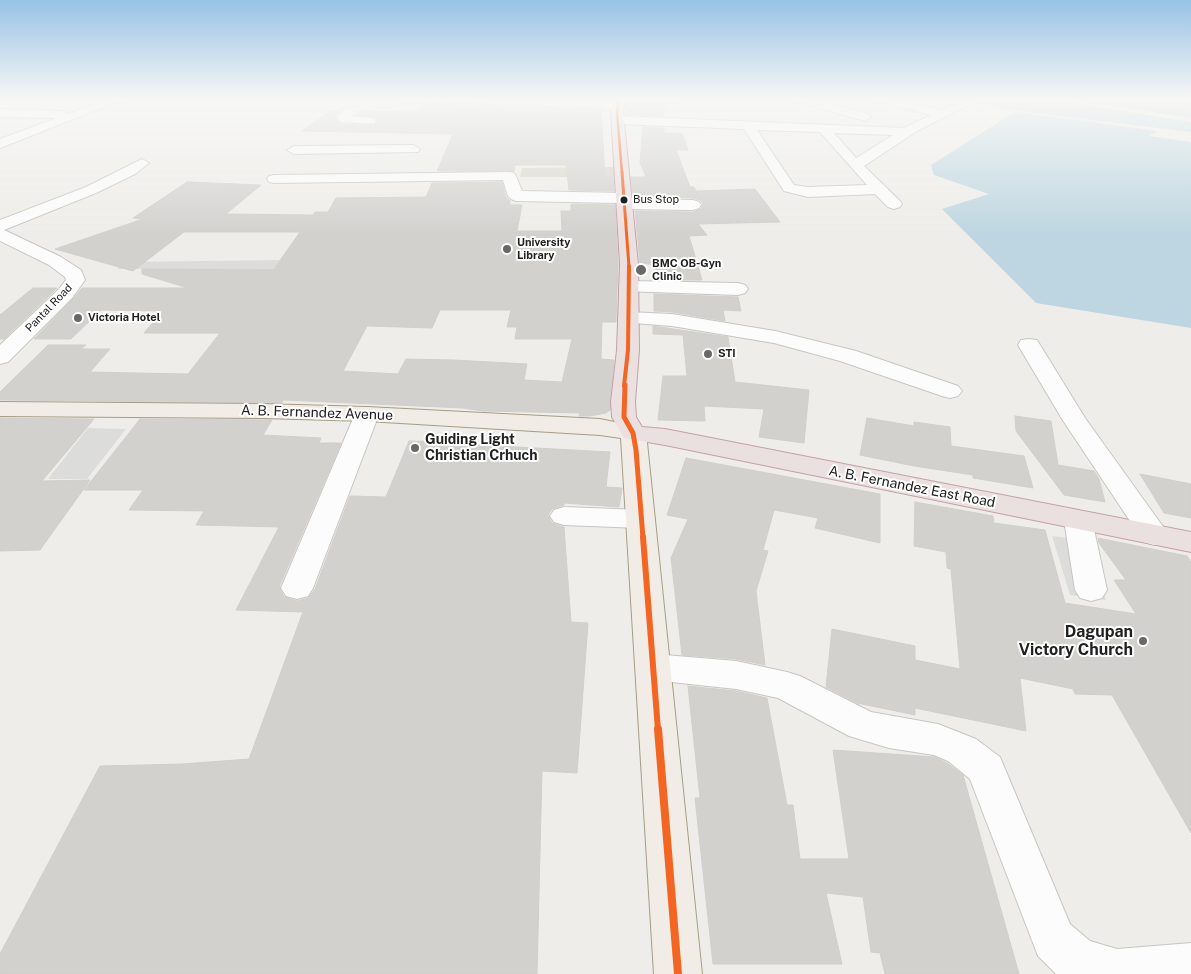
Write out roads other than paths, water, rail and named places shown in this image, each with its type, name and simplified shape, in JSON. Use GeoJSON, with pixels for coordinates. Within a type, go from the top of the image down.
{"type":"FeatureCollection","features":[{"type":"Feature","properties":{"kind":"highway"},"geometry":{"type":"LineString","coordinates":[[621,143],[628,235],[628,350],[623,402],[624,417],[633,432]]}},
{"type":"Feature","properties":{"kind":"highway","name":"A. B. Fernandez East Road"},"geometry":{"type":"LineString","coordinates":[[633,432],[1191,542]]}},
{"type":"Feature","properties":{"kind":"main road","name":"A. B. Fernandez Avenue"},"geometry":{"type":"LineString","coordinates":[[0,409],[262,411],[367,414],[600,426],[633,432]]}},
{"type":"Feature","properties":{"kind":"main road"},"geometry":{"type":"LineString","coordinates":[[633,432],[678,974]]}},
{"type":"Feature","properties":{"kind":"street"},"geometry":{"type":"LineString","coordinates":[[760,143],[789,188],[808,192],[880,189]]}},
{"type":"Feature","properties":{"kind":"street"},"geometry":{"type":"LineString","coordinates":[[837,143],[894,204]]}},
{"type":"Feature","properties":{"kind":"street"},"geometry":{"type":"LineString","coordinates":[[856,165],[889,143]]}},
{"type":"Feature","properties":{"kind":"street"},"geometry":{"type":"LineString","coordinates":[[322,179],[335,149]]}},
{"type":"Feature","properties":{"kind":"street"},"geometry":{"type":"LineString","coordinates":[[294,150],[413,149]]}},
{"type":"Feature","properties":{"kind":"street"},"geometry":{"type":"LineString","coordinates":[[0,226],[91,190],[142,163]]}},
{"type":"Feature","properties":{"kind":"street"},"geometry":{"type":"LineString","coordinates":[[274,179],[510,176],[517,196],[693,205]]}},
{"type":"Feature","properties":{"kind":"street","name":"Pantal Road"},"geometry":{"type":"LineString","coordinates":[[0,234],[56,261],[74,274],[76,280],[65,294],[0,357]]}},
{"type":"Feature","properties":{"kind":"street"},"geometry":{"type":"LineString","coordinates":[[628,297],[697,284]]}},
{"type":"Feature","properties":{"kind":"street"},"geometry":{"type":"LineString","coordinates":[[628,297],[732,296]]}},
{"type":"Feature","properties":{"kind":"street"},"geometry":{"type":"LineString","coordinates":[[628,297],[672,320],[775,337],[848,356],[950,391]]}},
{"type":"Feature","properties":{"kind":"street"},"geometry":{"type":"LineString","coordinates":[[1029,346],[1074,419],[1154,535]]}},
{"type":"Feature","properties":{"kind":"street"},"geometry":{"type":"LineString","coordinates":[[297,588],[367,414]]}},
{"type":"Feature","properties":{"kind":"street"},"geometry":{"type":"LineString","coordinates":[[564,516],[641,519]]}},
{"type":"Feature","properties":{"kind":"street"},"geometry":{"type":"LineString","coordinates":[[1078,520],[1091,590]]}},
{"type":"Feature","properties":{"kind":"street"},"geometry":{"type":"LineString","coordinates":[[653,667],[736,675],[787,686],[862,724],[888,732],[938,740],[962,750],[986,769],[1054,940],[1077,961],[1117,973],[1191,967]]}},
{"type":"Feature","properties":{"kind":"water"},"geometry":{"type":"Polygon","coordinates":[[[965,143],[1191,143],[1191,328],[1036,303],[942,209],[989,194],[934,175],[931,165],[965,143]]]}},
{"type":"Feature","properties":{"kind":"place","name":"Bus Stop"},"geometry":{"type":"Point","coordinates":[624,200]}},
{"type":"Feature","properties":{"kind":"place","name":"University Library"},"geometry":{"type":"Point","coordinates":[507,249]}},
{"type":"Feature","properties":{"kind":"place","name":"BMC OB-Gyn Clinic"},"geometry":{"type":"Point","coordinates":[641,270]}},
{"type":"Feature","properties":{"kind":"place","name":"Victoria Hotel"},"geometry":{"type":"Point","coordinates":[78,318]}},
{"type":"Feature","properties":{"kind":"place","name":"STI"},"geometry":{"type":"Point","coordinates":[708,354]}},
{"type":"Feature","properties":{"kind":"place","name":"Guiding Light Christian Crhuch"},"geometry":{"type":"Point","coordinates":[415,448]}},
{"type":"Feature","properties":{"kind":"place","name":"Dagupan Victory Church"},"geometry":{"type":"Point","coordinates":[1143,641]}}]}
